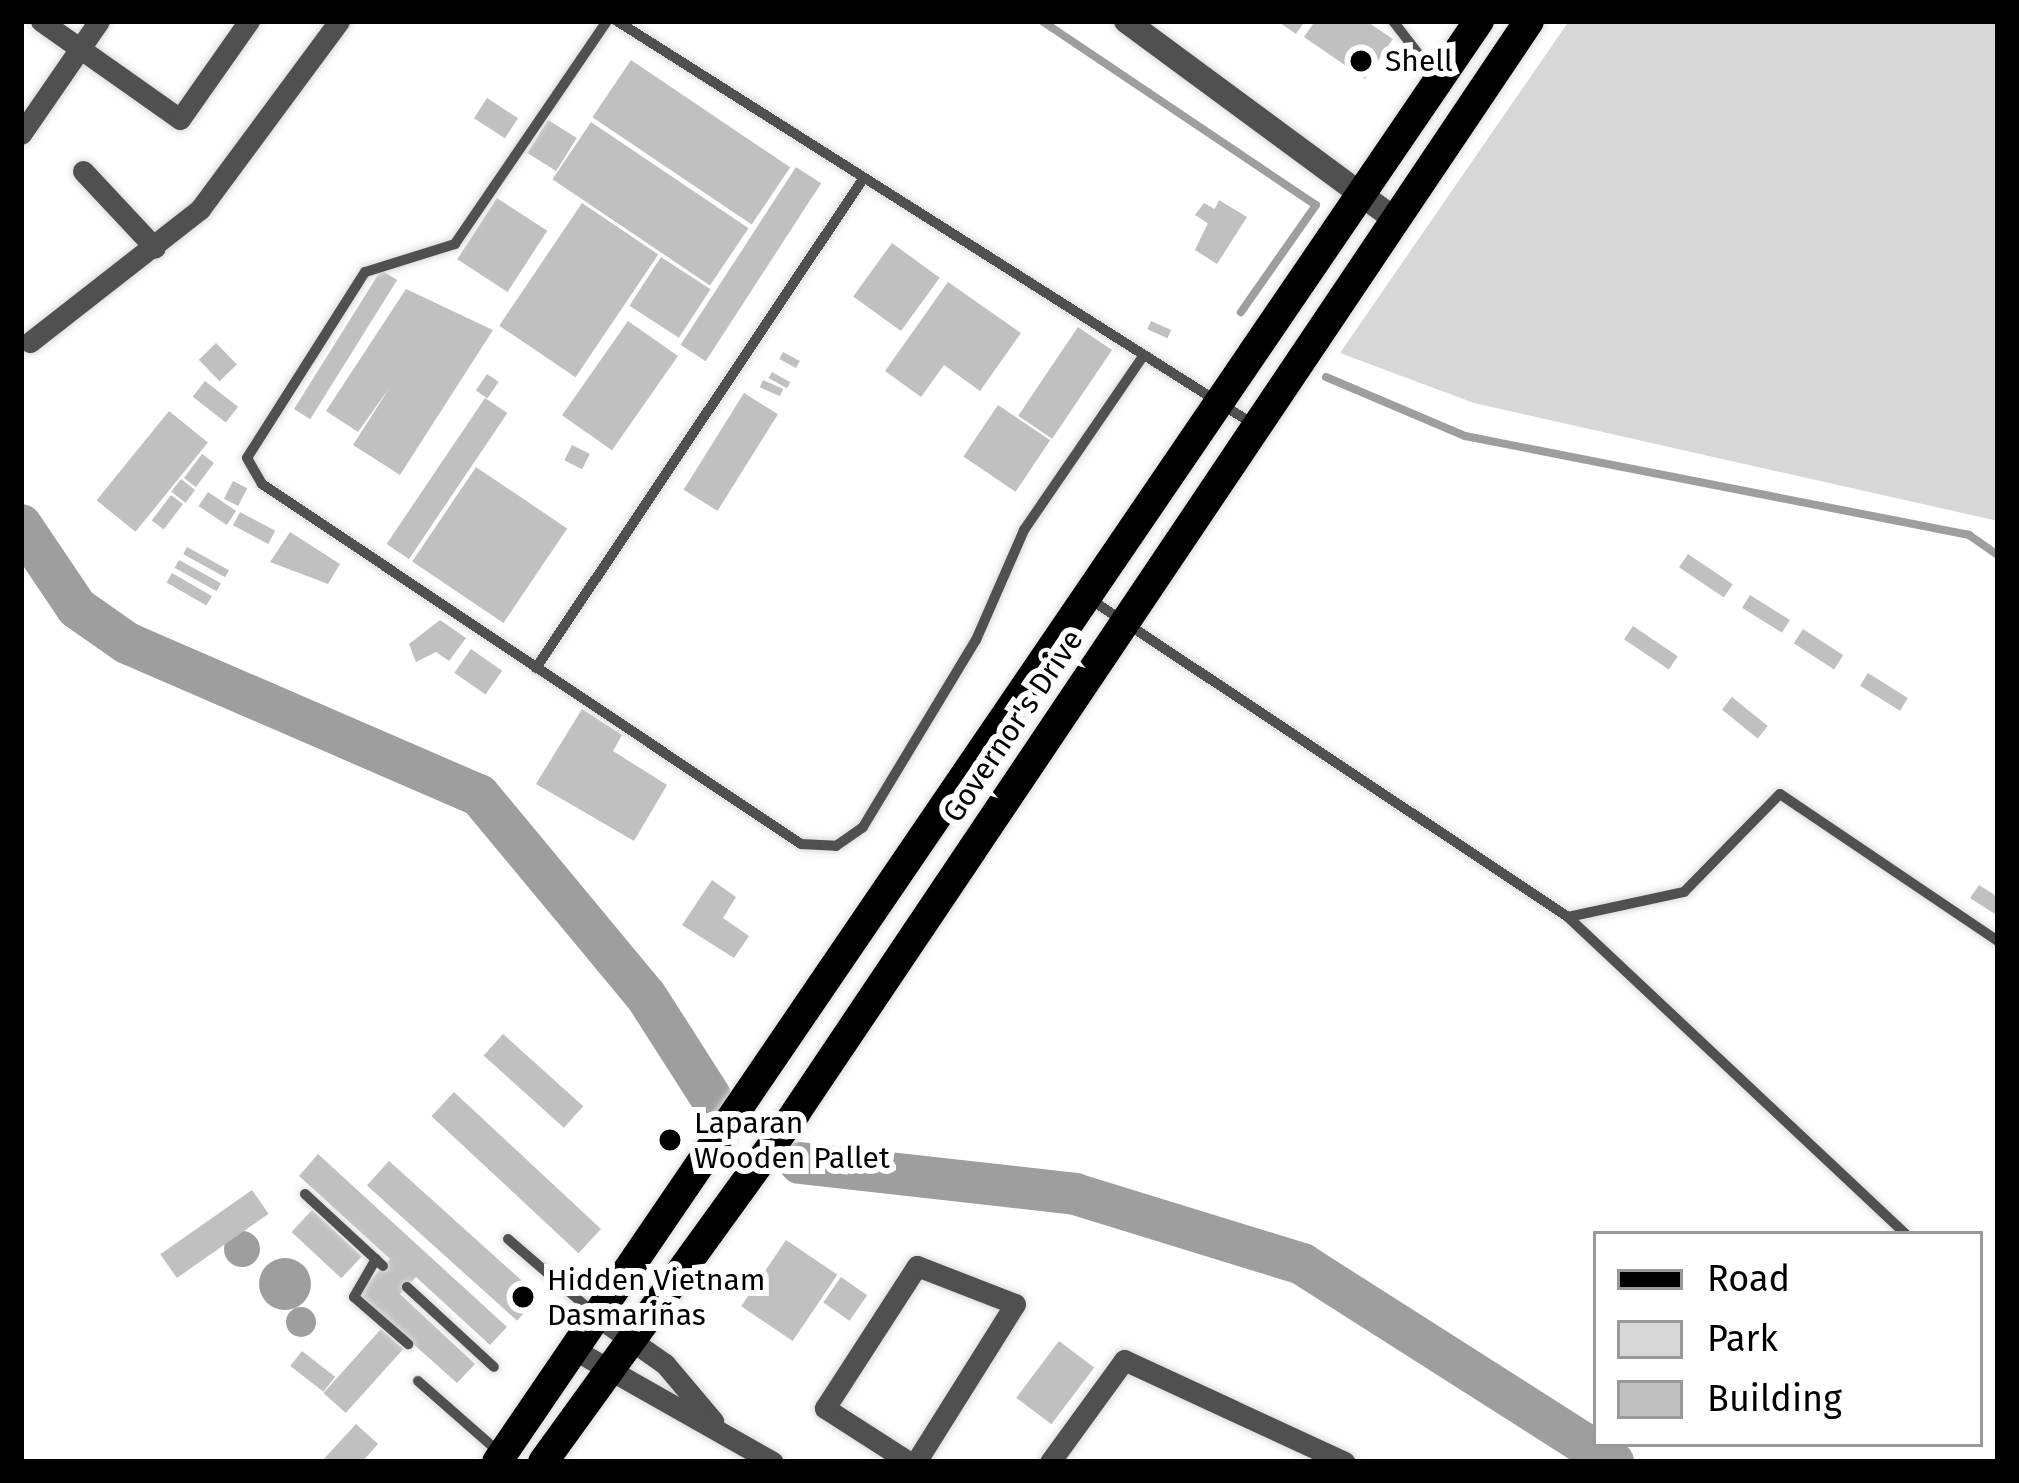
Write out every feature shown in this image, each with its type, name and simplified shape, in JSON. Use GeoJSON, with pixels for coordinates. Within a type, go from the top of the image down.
{"type":"FeatureCollection","features":[{"type":"Feature","properties":{"kind":"main road","name":"Governor's Drive"},"geometry":{"type":"LineString","coordinates":[[503,1459],[1479,21]]}},
{"type":"Feature","properties":{"kind":"main road","name":"Governor's Drive"},"geometry":{"type":"LineString","coordinates":[[543,1462],[751,1178],[1529,21]]}},
{"type":"Feature","properties":{"kind":"street"},"geometry":{"type":"LineString","coordinates":[[41,21],[180,118],[249,21]]}},
{"type":"Feature","properties":{"kind":"street"},"geometry":{"type":"LineString","coordinates":[[21,134],[99,21]]}},
{"type":"Feature","properties":{"kind":"street"},"geometry":{"type":"LineString","coordinates":[[30,342],[200,209],[339,21]]}},
{"type":"Feature","properties":{"kind":"street"},"geometry":{"type":"LineString","coordinates":[[1126,21],[1396,220]]}},
{"type":"Feature","properties":{"kind":"street"},"geometry":{"type":"LineString","coordinates":[[83,171],[155,248]]}},
{"type":"Feature","properties":{"kind":"street"},"geometry":{"type":"LineString","coordinates":[[917,1266],[1015,1304],[913,1462],[825,1408],[917,1266]]}},
{"type":"Feature","properties":{"kind":"street"},"geometry":{"type":"LineString","coordinates":[[598,1316],[631,1338],[713,1422]]}},
{"type":"Feature","properties":{"kind":"street"},"geometry":{"type":"LineString","coordinates":[[575,1350],[713,1422],[772,1462]]}},
{"type":"Feature","properties":{"kind":"street"},"geometry":{"type":"LineString","coordinates":[[1050,1462],[1124,1360],[1336,1460]]}},
{"type":"Feature","properties":{"kind":"lane"},"geometry":{"type":"LineString","coordinates":[[607,21],[455,244],[365,272],[248,449],[262,484],[802,844],[852,838],[976,640],[1024,530],[1144,355]]}},
{"type":"Feature","properties":{"kind":"lane"},"geometry":{"type":"LineString","coordinates":[[617,21],[1256,426]]}},
{"type":"Feature","properties":{"kind":"lane"},"geometry":{"type":"LineString","coordinates":[[1394,21],[1438,82]]}},
{"type":"Feature","properties":{"kind":"lane"},"geometry":{"type":"LineString","coordinates":[[536,668],[863,179]]}},
{"type":"Feature","properties":{"kind":"lane"},"geometry":{"type":"LineString","coordinates":[[1090,599],[1568,917],[1902,1231]]}},
{"type":"Feature","properties":{"kind":"lane"},"geometry":{"type":"LineString","coordinates":[[1568,917],[1684,892],[1780,794],[1998,941]]}},
{"type":"Feature","properties":{"kind":"lane"},"geometry":{"type":"LineString","coordinates":[[305,1194],[380,1262],[354,1297],[408,1345]]}},
{"type":"Feature","properties":{"kind":"lane"},"geometry":{"type":"LineString","coordinates":[[508,1239],[598,1316]]}},
{"type":"Feature","properties":{"kind":"lane"},"geometry":{"type":"LineString","coordinates":[[407,1287],[494,1367]]}},
{"type":"Feature","properties":{"kind":"lane"},"geometry":{"type":"LineString","coordinates":[[418,1381],[503,1459]]}},
{"type":"Feature","properties":{"kind":"green space"},"geometry":{"type":"Polygon","coordinates":[[[1569,21],[1998,21],[1998,521],[1474,403],[1340,353],[1569,21]]]}},
{"type":"Feature","properties":{"kind":"shaded area"},"geometry":{"type":"Polygon","coordinates":[[[242,1231],[255,1236],[260,1249],[255,1262],[242,1267],[229,1262],[224,1249],[229,1236],[242,1231]]]}},
{"type":"Feature","properties":{"kind":"shaded area"},"geometry":{"type":"Polygon","coordinates":[[[285,1258],[303,1266],[311,1284],[303,1302],[285,1310],[267,1302],[259,1284],[267,1266],[285,1258]]]}},
{"type":"Feature","properties":{"kind":"shaded area"},"geometry":{"type":"Polygon","coordinates":[[[301,1307],[312,1311],[316,1322],[312,1333],[301,1337],[290,1333],[286,1322],[290,1311],[301,1307]]]}},
{"type":"Feature","properties":{"kind":"building"},"geometry":{"type":"Polygon","coordinates":[[[1277,21],[1305,21],[1296,34],[1277,21]]]}},
{"type":"Feature","properties":{"kind":"building","name":"Shell"},"geometry":{"type":"Polygon","coordinates":[[[1315,21],[1366,21],[1393,39],[1365,79],[1304,37],[1315,21]]]}},
{"type":"Feature","properties":{"kind":"building"},"geometry":{"type":"Polygon","coordinates":[[[631,60],[790,167],[752,225],[592,117],[631,60]]]}},
{"type":"Feature","properties":{"kind":"building"},"geometry":{"type":"Polygon","coordinates":[[[487,98],[518,118],[505,138],[474,118],[487,98]]]}},
{"type":"Feature","properties":{"kind":"building"},"geometry":{"type":"Polygon","coordinates":[[[548,120],[577,138],[556,171],[527,153],[548,120]]]}},
{"type":"Feature","properties":{"kind":"building"},"geometry":{"type":"Polygon","coordinates":[[[591,122],[749,228],[710,285],[552,179],[591,122]]]}},
{"type":"Feature","properties":{"kind":"building"},"geometry":{"type":"Polygon","coordinates":[[[796,167],[821,183],[706,361],[681,345],[796,167]]]}},
{"type":"Feature","properties":{"kind":"building"},"geometry":{"type":"Polygon","coordinates":[[[497,198],[547,231],[508,292],[457,259],[497,198]]]}},
{"type":"Feature","properties":{"kind":"building"},"geometry":{"type":"Polygon","coordinates":[[[1219,200],[1247,217],[1217,264],[1195,250],[1219,200]]]}},
{"type":"Feature","properties":{"kind":"building"},"geometry":{"type":"Polygon","coordinates":[[[582,203],[658,254],[576,377],[499,326],[582,203]]]}},
{"type":"Feature","properties":{"kind":"building"},"geometry":{"type":"Polygon","coordinates":[[[1204,203],[1218,211],[1209,224],[1195,215],[1204,203]]]}},
{"type":"Feature","properties":{"kind":"building"},"geometry":{"type":"Polygon","coordinates":[[[892,243],[940,278],[901,331],[853,296],[892,243]]]}},
{"type":"Feature","properties":{"kind":"building"},"geometry":{"type":"Polygon","coordinates":[[[661,257],[710,289],[679,338],[629,306],[661,257]]]}},
{"type":"Feature","properties":{"kind":"building"},"geometry":{"type":"Polygon","coordinates":[[[381,270],[397,280],[310,419],[294,409],[381,270]]]}},
{"type":"Feature","properties":{"kind":"building"},"geometry":{"type":"Polygon","coordinates":[[[948,282],[1021,333],[980,391],[944,365],[921,397],[885,371],[948,282]]]}},
{"type":"Feature","properties":{"kind":"building"},"geometry":{"type":"Polygon","coordinates":[[[406,289],[493,330],[400,475],[353,445],[390,387],[358,432],[326,411],[406,289]]]}},
{"type":"Feature","properties":{"kind":"building"},"geometry":{"type":"Polygon","coordinates":[[[628,321],[678,356],[612,450],[562,415],[628,321]]]}},
{"type":"Feature","properties":{"kind":"building"},"geometry":{"type":"Polygon","coordinates":[[[1151,321],[1171,330],[1167,338],[1147,329],[1151,321]]]}},
{"type":"Feature","properties":{"kind":"building"},"geometry":{"type":"Polygon","coordinates":[[[1078,327],[1112,350],[1052,439],[1018,416],[1078,327]]]}},
{"type":"Feature","properties":{"kind":"building"},"geometry":{"type":"Polygon","coordinates":[[[216,343],[237,365],[220,381],[199,360],[216,343]]]}},
{"type":"Feature","properties":{"kind":"building"},"geometry":{"type":"Polygon","coordinates":[[[783,352],[800,361],[796,368],[779,359],[783,352]]]}},
{"type":"Feature","properties":{"kind":"building"},"geometry":{"type":"Polygon","coordinates":[[[772,372],[790,382],[787,388],[769,378],[772,372]]]}},
{"type":"Feature","properties":{"kind":"building"},"geometry":{"type":"Polygon","coordinates":[[[487,374],[499,382],[487,398],[476,391],[487,374]]]}},
{"type":"Feature","properties":{"kind":"building"},"geometry":{"type":"Polygon","coordinates":[[[763,380],[783,389],[780,396],[760,387],[763,380]]]}},
{"type":"Feature","properties":{"kind":"building"},"geometry":{"type":"Polygon","coordinates":[[[205,381],[238,407],[226,423],[193,397],[205,381]]]}},
{"type":"Feature","properties":{"kind":"building"},"geometry":{"type":"Polygon","coordinates":[[[744,393],[778,414],[718,511],[684,490],[744,393]]]}},
{"type":"Feature","properties":{"kind":"building"},"geometry":{"type":"Polygon","coordinates":[[[485,398],[507,413],[409,559],[387,544],[485,398]]]}},
{"type":"Feature","properties":{"kind":"building"},"geometry":{"type":"Polygon","coordinates":[[[998,405],[1050,440],[1016,492],[963,456],[998,405]]]}},
{"type":"Feature","properties":{"kind":"building"},"geometry":{"type":"Polygon","coordinates":[[[169,411],[208,442],[135,532],[97,500],[169,411]]]}},
{"type":"Feature","properties":{"kind":"building"},"geometry":{"type":"Polygon","coordinates":[[[572,445],[590,454],[582,469],[564,460],[572,445]]]}},
{"type":"Feature","properties":{"kind":"building"},"geometry":{"type":"Polygon","coordinates":[[[202,454],[214,463],[196,487],[184,478],[202,454]]]}},
{"type":"Feature","properties":{"kind":"building"},"geometry":{"type":"Polygon","coordinates":[[[476,467],[567,529],[503,623],[412,562],[476,467]]]}},
{"type":"Feature","properties":{"kind":"building"},"geometry":{"type":"Polygon","coordinates":[[[181,479],[195,490],[185,503],[171,492],[181,479]]]}},
{"type":"Feature","properties":{"kind":"building"},"geometry":{"type":"Polygon","coordinates":[[[233,481],[247,488],[238,506],[224,499],[233,481]]]}},
{"type":"Feature","properties":{"kind":"building"},"geometry":{"type":"Polygon","coordinates":[[[208,492],[236,511],[227,525],[198,506],[208,492]]]}},
{"type":"Feature","properties":{"kind":"building"},"geometry":{"type":"Polygon","coordinates":[[[171,495],[183,504],[164,530],[152,521],[171,495]]]}},
{"type":"Feature","properties":{"kind":"building"},"geometry":{"type":"Polygon","coordinates":[[[240,512],[275,531],[268,544],[233,525],[240,512]]]}},
{"type":"Feature","properties":{"kind":"building"},"geometry":{"type":"Polygon","coordinates":[[[290,532],[340,564],[328,584],[270,562],[290,532]]]}},
{"type":"Feature","properties":{"kind":"building"},"geometry":{"type":"Polygon","coordinates":[[[187,547],[229,570],[225,577],[183,554],[187,547]]]}},
{"type":"Feature","properties":{"kind":"building"},"geometry":{"type":"Polygon","coordinates":[[[1688,554],[1733,584],[1724,597],[1679,567],[1688,554]]]}},
{"type":"Feature","properties":{"kind":"building"},"geometry":{"type":"Polygon","coordinates":[[[179,560],[221,583],[217,591],[175,568],[179,560]]]}},
{"type":"Feature","properties":{"kind":"building"},"geometry":{"type":"Polygon","coordinates":[[[172,573],[212,596],[206,606],[167,583],[172,573]]]}},
{"type":"Feature","properties":{"kind":"building"},"geometry":{"type":"Polygon","coordinates":[[[1750,595],[1790,620],[1782,633],[1742,608],[1750,595]]]}},
{"type":"Feature","properties":{"kind":"building"},"geometry":{"type":"Polygon","coordinates":[[[440,620],[466,638],[449,661],[436,652],[416,662],[409,644],[440,620]]]}},
{"type":"Feature","properties":{"kind":"building"},"geometry":{"type":"Polygon","coordinates":[[[1633,626],[1678,656],[1669,669],[1624,639],[1633,626]]]}},
{"type":"Feature","properties":{"kind":"building"},"geometry":{"type":"Polygon","coordinates":[[[1803,629],[1843,655],[1834,669],[1794,643],[1803,629]]]}},
{"type":"Feature","properties":{"kind":"building"},"geometry":{"type":"Polygon","coordinates":[[[471,649],[502,671],[485,695],[454,673],[471,649]]]}},
{"type":"Feature","properties":{"kind":"building"},"geometry":{"type":"Polygon","coordinates":[[[1868,673],[1908,698],[1900,711],[1860,686],[1868,673]]]}},
{"type":"Feature","properties":{"kind":"building"},"geometry":{"type":"Polygon","coordinates":[[[1732,697],[1768,726],[1758,738],[1722,709],[1732,697]]]}},
{"type":"Feature","properties":{"kind":"building"},"geometry":{"type":"Polygon","coordinates":[[[582,709],[622,735],[613,751],[667,785],[634,841],[536,784],[582,709]]]}},
{"type":"Feature","properties":{"kind":"building"},"geometry":{"type":"Polygon","coordinates":[[[712,880],[736,897],[723,918],[749,936],[734,958],[682,925],[712,880]]]}},
{"type":"Feature","properties":{"kind":"building"},"geometry":{"type":"Polygon","coordinates":[[[1979,885],[1998,897],[1998,916],[1970,898],[1979,885]]]}},
{"type":"Feature","properties":{"kind":"building"},"geometry":{"type":"Polygon","coordinates":[[[503,1034],[583,1106],[564,1128],[484,1056],[503,1034]]]}},
{"type":"Feature","properties":{"kind":"building"},"geometry":{"type":"Polygon","coordinates":[[[454,1092],[601,1229],[578,1253],[431,1116],[454,1092]]]}},
{"type":"Feature","properties":{"kind":"building"},"geometry":{"type":"Polygon","coordinates":[[[318,1154],[507,1327],[490,1345],[416,1277],[400,1294],[475,1364],[457,1383],[357,1294],[390,1259],[299,1176],[318,1154]]]}},
{"type":"Feature","properties":{"kind":"building"},"geometry":{"type":"Polygon","coordinates":[[[389,1161],[539,1296],[517,1321],[367,1186],[389,1161]]]}},
{"type":"Feature","properties":{"kind":"building"},"geometry":{"type":"Polygon","coordinates":[[[252,1190],[269,1214],[177,1278],[160,1254],[252,1190]]]}},
{"type":"Feature","properties":{"kind":"building"},"geometry":{"type":"Polygon","coordinates":[[[312,1210],[362,1256],[341,1278],[292,1232],[312,1210]]]}},
{"type":"Feature","properties":{"kind":"building"},"geometry":{"type":"Polygon","coordinates":[[[786,1240],[837,1275],[793,1341],[741,1306],[786,1240]]]}},
{"type":"Feature","properties":{"kind":"building"},"geometry":{"type":"Polygon","coordinates":[[[841,1277],[867,1295],[849,1321],[823,1302],[841,1277]]]}},
{"type":"Feature","properties":{"kind":"building"},"geometry":{"type":"Polygon","coordinates":[[[381,1329],[403,1349],[346,1413],[323,1393],[381,1329]]]}},
{"type":"Feature","properties":{"kind":"building"},"geometry":{"type":"Polygon","coordinates":[[[1059,1341],[1094,1367],[1051,1424],[1016,1398],[1059,1341]]]}},
{"type":"Feature","properties":{"kind":"building"},"geometry":{"type":"Polygon","coordinates":[[[302,1351],[335,1377],[323,1392],[290,1366],[302,1351]]]}},
{"type":"Feature","properties":{"kind":"building"},"geometry":{"type":"Polygon","coordinates":[[[356,1424],[378,1444],[362,1462],[321,1462],[356,1424]]]}},
{"type":"Feature","properties":{"kind":"waterway"},"geometry":{"type":"LineString","coordinates":[[1042,21],[1316,205],[1241,312]]}},
{"type":"Feature","properties":{"kind":"waterway"},"geometry":{"type":"LineString","coordinates":[[1326,377],[1465,436],[1969,535],[1998,555]]}},
{"type":"Feature","properties":{"kind":"waterway"},"geometry":{"type":"LineString","coordinates":[[21,525],[77,608],[127,643],[479,795],[646,996],[710,1096]]}},
{"type":"Feature","properties":{"kind":"waterway"},"geometry":{"type":"LineString","coordinates":[[800,1163],[1075,1194],[1302,1264],[1613,1462]]}},
{"type":"Feature","properties":{"kind":"place","name":"Shell"},"geometry":{"type":"Point","coordinates":[1361,61]}},
{"type":"Feature","properties":{"kind":"place","name":"Laparan Wooden Pallet"},"geometry":{"type":"Point","coordinates":[670,1140]}},
{"type":"Feature","properties":{"kind":"place","name":"Hidden Vietnam Dasmariñas"},"geometry":{"type":"Point","coordinates":[523,1297]}}]}
